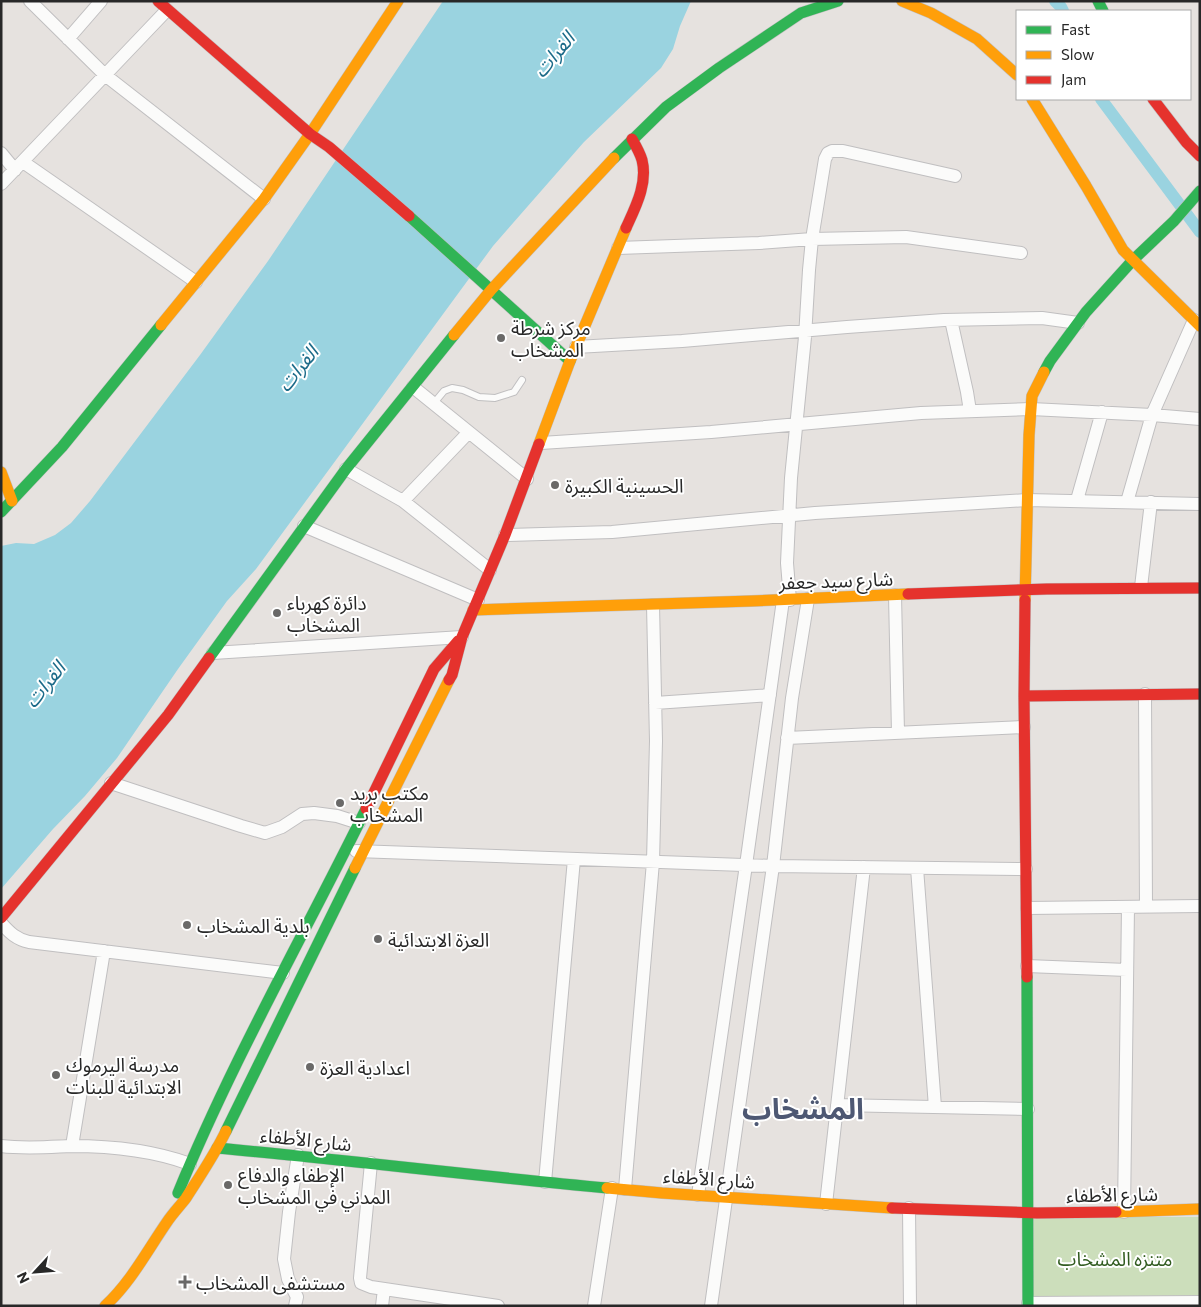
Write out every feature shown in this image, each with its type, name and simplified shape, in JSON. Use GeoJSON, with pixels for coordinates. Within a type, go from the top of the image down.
{"type":"FeatureCollection","features":[{"type":"Feature","properties":{"kind":"street"},"geometry":{"type":"LineString","coordinates":[[30,1],[105,76],[264,198]]}},
{"type":"Feature","properties":{"kind":"street"},"geometry":{"type":"LineString","coordinates":[[68,38],[101,1]]}},
{"type":"Feature","properties":{"kind":"street"},"geometry":{"type":"LineString","coordinates":[[158,1],[310,134],[329,147],[570,361]]}},
{"type":"Feature","properties":{"kind":"street"},"geometry":{"type":"LineString","coordinates":[[1,512],[62,447],[264,198],[310,134],[398,1]]}},
{"type":"Feature","properties":{"kind":"street"},"geometry":{"type":"LineString","coordinates":[[1,918],[168,715],[346,469],[492,290],[619,152],[666,107],[801,12],[838,1]]}},
{"type":"Feature","properties":{"kind":"street"},"geometry":{"type":"LineString","coordinates":[[902,1],[931,13],[977,39],[1016,74]]}},
{"type":"Feature","properties":{"kind":"street"},"geometry":{"type":"LineString","coordinates":[[1,184],[167,10]]}},
{"type":"Feature","properties":{"kind":"street"},"geometry":{"type":"LineString","coordinates":[[1033,100],[1123,250],[1197,323],[1152,415],[1127,502]]}},
{"type":"Feature","properties":{"kind":"street"},"geometry":{"type":"LineString","coordinates":[[1154,100],[1186,142],[1200,156]]}},
{"type":"Feature","properties":{"kind":"street"},"geometry":{"type":"LineString","coordinates":[[105,1306],[118,1294],[144,1258],[217,1148],[452,675],[462,637],[527,480],[570,361],[640,196],[644,176],[643,161],[632,139]]}},
{"type":"Feature","properties":{"kind":"street"},"geometry":{"type":"LineString","coordinates":[[698,1195],[770,695],[786,600],[791,478],[809,270],[825,159],[828,153],[832,151],[843,151],[955,176]]}},
{"type":"Feature","properties":{"kind":"street"},"geometry":{"type":"LineString","coordinates":[[1,153],[196,282]]}},
{"type":"Feature","properties":{"kind":"street"},"geometry":{"type":"LineString","coordinates":[[1200,191],[1174,221],[1133,260],[1086,312],[1050,361],[1032,396],[1027,500],[1024,696],[1027,908],[1028,1305],[1200,1302]]}},
{"type":"Feature","properties":{"kind":"street"},"geometry":{"type":"LineString","coordinates":[[618,248],[812,239],[906,237],[1021,253]]}},
{"type":"Feature","properties":{"kind":"street"},"geometry":{"type":"LineString","coordinates":[[576,347],[951,320],[1042,318],[1078,323]]}},
{"type":"Feature","properties":{"kind":"street"},"geometry":{"type":"LineString","coordinates":[[951,320],[970,411]]}},
{"type":"Feature","properties":{"kind":"street"},"geometry":{"type":"LineString","coordinates":[[413,387],[527,480]]}},
{"type":"Feature","properties":{"kind":"street"},"geometry":{"type":"LineString","coordinates":[[541,443],[711,432],[921,412],[1031,409],[1200,419]]}},
{"type":"Feature","properties":{"kind":"street"},"geometry":{"type":"LineString","coordinates":[[1076,500],[1102,412]]}},
{"type":"Feature","properties":{"kind":"street"},"geometry":{"type":"LineString","coordinates":[[403,501],[469,432]]}},
{"type":"Feature","properties":{"kind":"street"},"geometry":{"type":"LineString","coordinates":[[346,469],[403,501],[490,570]]}},
{"type":"Feature","properties":{"kind":"street"},"geometry":{"type":"LineString","coordinates":[[1,472],[12,501]]}},
{"type":"Feature","properties":{"kind":"street"},"geometry":{"type":"LineString","coordinates":[[505,535],[612,532],[789,516],[1027,500],[1200,504]]}},
{"type":"Feature","properties":{"kind":"street"},"geometry":{"type":"LineString","coordinates":[[1141,587],[1151,502]]}},
{"type":"Feature","properties":{"kind":"street"},"geometry":{"type":"LineString","coordinates":[[304,526],[475,605]]}},
{"type":"Feature","properties":{"kind":"street","name":"شارع سيد جعفر"},"geometry":{"type":"LineString","coordinates":[[475,605],[653,605],[1026,589],[1200,588]]}},
{"type":"Feature","properties":{"kind":"street"},"geometry":{"type":"LineString","coordinates":[[895,595],[898,733]]}},
{"type":"Feature","properties":{"kind":"street"},"geometry":{"type":"LineString","coordinates":[[711,1306],[772,866],[792,698],[808,599]]}},
{"type":"Feature","properties":{"kind":"street"},"geometry":{"type":"LineString","coordinates":[[594,1306],[618,1189],[653,862],[656,740],[653,605]]}},
{"type":"Feature","properties":{"kind":"street"},"geometry":{"type":"LineString","coordinates":[[213,652],[462,637]]}},
{"type":"Feature","properties":{"kind":"street"},"geometry":{"type":"LineString","coordinates":[[168,1220],[190,1164],[234,1070],[359,823],[434,669],[462,637]]}},
{"type":"Feature","properties":{"kind":"street"},"geometry":{"type":"LineString","coordinates":[[1145,694],[1146,907]]}},
{"type":"Feature","properties":{"kind":"street"},"geometry":{"type":"LineString","coordinates":[[1024,696],[1200,694]]}},
{"type":"Feature","properties":{"kind":"street"},"geometry":{"type":"LineString","coordinates":[[655,703],[770,695]]}},
{"type":"Feature","properties":{"kind":"street"},"geometry":{"type":"LineString","coordinates":[[787,738],[1024,727]]}},
{"type":"Feature","properties":{"kind":"street"},"geometry":{"type":"LineString","coordinates":[[111,783],[265,833],[282,826],[302,814],[314,813],[337,816],[359,823]]}},
{"type":"Feature","properties":{"kind":"street"},"geometry":{"type":"LineString","coordinates":[[346,849],[363,852],[772,866],[1026,869]]}},
{"type":"Feature","properties":{"kind":"street"},"geometry":{"type":"LineString","coordinates":[[545,1182],[574,859]]}},
{"type":"Feature","properties":{"kind":"street"},"geometry":{"type":"LineString","coordinates":[[826,1204],[864,867]]}},
{"type":"Feature","properties":{"kind":"street"},"geometry":{"type":"LineString","coordinates":[[917,868],[936,1107]]}},
{"type":"Feature","properties":{"kind":"street"},"geometry":{"type":"LineString","coordinates":[[1027,908],[1200,906]]}},
{"type":"Feature","properties":{"kind":"street"},"geometry":{"type":"LineString","coordinates":[[1124,1212],[1128,907]]}},
{"type":"Feature","properties":{"kind":"street"},"geometry":{"type":"LineString","coordinates":[[1,923],[14,937],[21,940],[283,973]]}},
{"type":"Feature","properties":{"kind":"street"},"geometry":{"type":"LineString","coordinates":[[72,1146],[104,951]]}},
{"type":"Feature","properties":{"kind":"street"},"geometry":{"type":"LineString","coordinates":[[1027,966],[1127,970]]}},
{"type":"Feature","properties":{"kind":"street"},"geometry":{"type":"LineString","coordinates":[[837,1105],[1028,1109]]}},
{"type":"Feature","properties":{"kind":"street"},"geometry":{"type":"LineString","coordinates":[[1,1146],[19,1148],[116,1147],[172,1158],[190,1164]]}},
{"type":"Feature","properties":{"kind":"street","name":"شارع الأطفاء"},"geometry":{"type":"LineString","coordinates":[[217,1148],[618,1189],[826,1204],[1027,1212],[1124,1212],[1200,1209]]}},
{"type":"Feature","properties":{"kind":"street"},"geometry":{"type":"LineString","coordinates":[[294,1306],[297,1297],[288,1279],[284,1259],[298,1155]]}},
{"type":"Feature","properties":{"kind":"street"},"geometry":{"type":"LineString","coordinates":[[371,1163],[361,1283],[384,1289],[498,1306]]}},
{"type":"Feature","properties":{"kind":"street"},"geometry":{"type":"LineString","coordinates":[[909,1208],[910,1306]]}},
{"type":"Feature","properties":{"kind":"street"},"geometry":{"type":"LineString","coordinates":[[382,1306],[384,1289]]}},
{"type":"Feature","properties":{"kind":"lane"},"geometry":{"type":"LineString","coordinates":[[434,403],[444,391],[452,388],[464,390],[479,397],[495,398],[514,392],[522,380]]}},
{"type":"Feature","properties":{"kind":"green space","name":"متنزه المشخاب"},"geometry":{"type":"Polygon","coordinates":[[[1031,1217],[1200,1217],[1200,1301],[1032,1300],[1031,1217]]]}},
{"type":"Feature","properties":{"kind":"water","name":"الفرات"},"geometry":{"type":"Polygon","coordinates":[[[443,1],[691,1],[680,26],[673,49],[661,68],[584,142],[493,246],[256,569],[227,601],[117,758],[1,889],[1,546],[16,543],[34,544],[55,535],[71,523],[90,501],[268,261],[443,1]]]}},
{"type":"Feature","properties":{"kind":"waterway"},"geometry":{"type":"LineString","coordinates":[[1055,1],[1062,10]]}},
{"type":"Feature","properties":{"kind":"waterway"},"geometry":{"type":"LineString","coordinates":[[1102,100],[1200,232]]}},
{"type":"Feature","properties":{"kind":"traffic: fast"},"geometry":{"type":"LineString","coordinates":[[614,158],[666,107],[719,68],[801,13],[838,1]]}},
{"type":"Feature","properties":{"kind":"traffic: fast"},"geometry":{"type":"LineString","coordinates":[[1098,1],[1102,10]]}},
{"type":"Feature","properties":{"kind":"traffic: fast"},"geometry":{"type":"LineString","coordinates":[[1044,372],[1086,312],[1133,260],[1174,221],[1200,191]]}},
{"type":"Feature","properties":{"kind":"traffic: fast"},"geometry":{"type":"LineString","coordinates":[[409,216],[570,361]]}},
{"type":"Feature","properties":{"kind":"traffic: fast"},"geometry":{"type":"LineString","coordinates":[[1,512],[62,447],[161,325]]}},
{"type":"Feature","properties":{"kind":"traffic: fast"},"geometry":{"type":"LineString","coordinates":[[209,658],[346,469],[454,335]]}},
{"type":"Feature","properties":{"kind":"traffic: fast"},"geometry":{"type":"LineString","coordinates":[[178,1193],[221,1095],[366,809]]}},
{"type":"Feature","properties":{"kind":"traffic: fast"},"geometry":{"type":"LineString","coordinates":[[226,1131],[355,868]]}},
{"type":"Feature","properties":{"kind":"traffic: fast"},"geometry":{"type":"LineString","coordinates":[[1027,977],[1028,1306]]}},
{"type":"Feature","properties":{"kind":"traffic: fast"},"geometry":{"type":"LineString","coordinates":[[217,1148],[607,1188]]}},
{"type":"Feature","properties":{"kind":"traffic: slow"},"geometry":{"type":"LineString","coordinates":[[161,325],[264,199],[310,134],[398,1]]}},
{"type":"Feature","properties":{"kind":"traffic: slow"},"geometry":{"type":"LineString","coordinates":[[902,1],[931,13],[977,39],[1016,74]]}},
{"type":"Feature","properties":{"kind":"traffic: slow"},"geometry":{"type":"LineString","coordinates":[[1033,100],[1123,250],[1200,326]]}},
{"type":"Feature","properties":{"kind":"traffic: slow"},"geometry":{"type":"LineString","coordinates":[[454,335],[491,290],[614,158]]}},
{"type":"Feature","properties":{"kind":"traffic: slow"},"geometry":{"type":"LineString","coordinates":[[539,444],[570,361],[626,228]]}},
{"type":"Feature","properties":{"kind":"traffic: slow"},"geometry":{"type":"LineString","coordinates":[[1025,600],[1029,435],[1032,396],[1044,372]]}},
{"type":"Feature","properties":{"kind":"traffic: slow"},"geometry":{"type":"LineString","coordinates":[[1,472],[12,501]]}},
{"type":"Feature","properties":{"kind":"traffic: slow"},"geometry":{"type":"LineString","coordinates":[[473,610],[908,594]]}},
{"type":"Feature","properties":{"kind":"traffic: slow"},"geometry":{"type":"LineString","coordinates":[[355,868],[449,680]]}},
{"type":"Feature","properties":{"kind":"traffic: slow"},"geometry":{"type":"LineString","coordinates":[[105,1306],[131,1277],[169,1219],[186,1198],[226,1131]]}},
{"type":"Feature","properties":{"kind":"traffic: slow"},"geometry":{"type":"LineString","coordinates":[[607,1188],[892,1208]]}},
{"type":"Feature","properties":{"kind":"traffic: slow"},"geometry":{"type":"LineString","coordinates":[[1116,1212],[1200,1209]]}},
{"type":"Feature","properties":{"kind":"traffic: jam"},"geometry":{"type":"LineString","coordinates":[[158,1],[310,134],[329,147],[409,216]]}},
{"type":"Feature","properties":{"kind":"traffic: jam"},"geometry":{"type":"LineString","coordinates":[[1154,100],[1186,142],[1200,156]]}},
{"type":"Feature","properties":{"kind":"traffic: jam"},"geometry":{"type":"LineString","coordinates":[[626,228],[640,196],[643,178],[642,160],[632,139]]}},
{"type":"Feature","properties":{"kind":"traffic: jam"},"geometry":{"type":"LineString","coordinates":[[449,680],[462,637],[505,535],[539,444]]}},
{"type":"Feature","properties":{"kind":"traffic: jam"},"geometry":{"type":"LineString","coordinates":[[908,594],[1047,589],[1200,588]]}},
{"type":"Feature","properties":{"kind":"traffic: jam"},"geometry":{"type":"LineString","coordinates":[[1025,600],[1024,696],[1027,977]]}},
{"type":"Feature","properties":{"kind":"traffic: jam"},"geometry":{"type":"LineString","coordinates":[[366,809],[434,669],[458,641]]}},
{"type":"Feature","properties":{"kind":"traffic: jam"},"geometry":{"type":"LineString","coordinates":[[1,918],[168,715],[209,658]]}},
{"type":"Feature","properties":{"kind":"traffic: jam"},"geometry":{"type":"LineString","coordinates":[[1024,696],[1200,694]]}},
{"type":"Feature","properties":{"kind":"traffic: jam"},"geometry":{"type":"LineString","coordinates":[[892,1208],[1037,1213],[1116,1212]]}},
{"type":"Feature","properties":{"kind":"place","name":"مركز شرطة المشخاب"},"geometry":{"type":"Point","coordinates":[501,338]}},
{"type":"Feature","properties":{"kind":"place","name":"الحسينية الكبيرة"},"geometry":{"type":"Point","coordinates":[555,485]}},
{"type":"Feature","properties":{"kind":"place","name":"دائرة كهرباء المشخاب"},"geometry":{"type":"Point","coordinates":[277,613]}},
{"type":"Feature","properties":{"kind":"place","name":"مكتب بريد المشخاب"},"geometry":{"type":"Point","coordinates":[340,803]}},
{"type":"Feature","properties":{"kind":"place","name":"بلدية المشخاب"},"geometry":{"type":"Point","coordinates":[187,925]}},
{"type":"Feature","properties":{"kind":"place","name":"العزة الابتدائية"},"geometry":{"type":"Point","coordinates":[378,939]}},
{"type":"Feature","properties":{"kind":"place","name":"اعدادية العزة"},"geometry":{"type":"Point","coordinates":[310,1067]}},
{"type":"Feature","properties":{"kind":"place","name":"مدرسة اليرموك الابتدائية للبنات"},"geometry":{"type":"Point","coordinates":[56,1075]}},
{"type":"Feature","properties":{"kind":"place","name":"الإطفاء والدفاع المدني في المشخاب"},"geometry":{"type":"Point","coordinates":[228,1185]}},
{"type":"Feature","properties":{"kind":"place","name":"مستشفى المشخاب"},"geometry":{"type":"Point","coordinates":[185,1282]}},
{"type":"Feature","properties":{"kind":"district","name":"المشخاب"},"geometry":{"type":"Point","coordinates":[803,1107]}}]}
